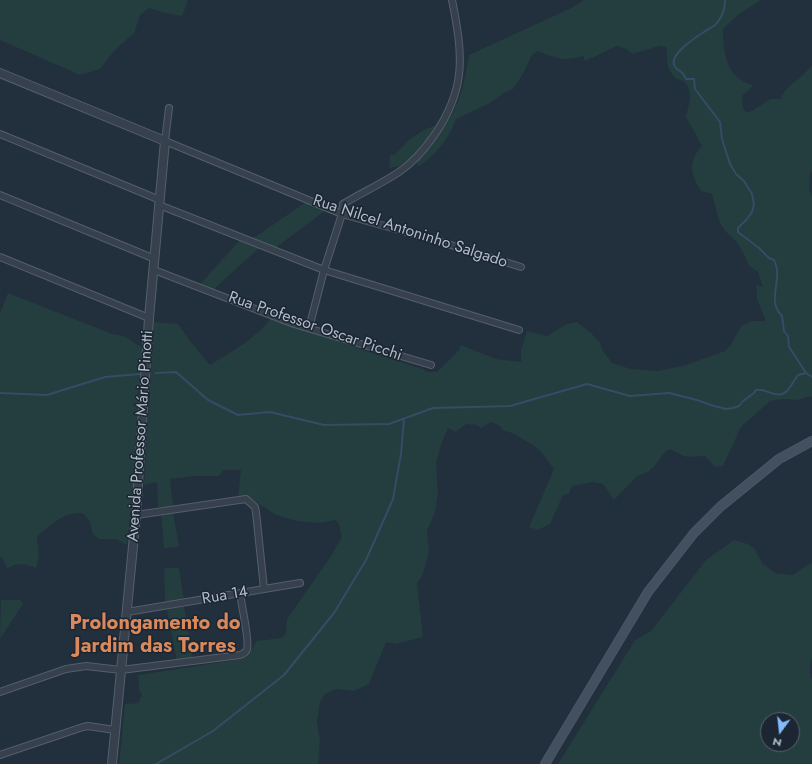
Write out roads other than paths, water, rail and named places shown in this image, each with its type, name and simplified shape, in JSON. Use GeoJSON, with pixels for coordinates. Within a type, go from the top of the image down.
{"type":"FeatureCollection","features":[{"type":"Feature","properties":{"kind":"main road"},"geometry":{"type":"LineString","coordinates":[[545,764],[648,592],[694,533],[720,507],[761,473],[779,459],[812,441]]}},
{"type":"Feature","properties":{"kind":"street"},"geometry":{"type":"LineString","coordinates":[[309,328],[324,270],[342,214],[343,204],[400,171],[424,150],[444,121],[455,96],[460,72],[459,38],[452,0]]}},
{"type":"Feature","properties":{"kind":"street"},"geometry":{"type":"LineString","coordinates":[[0,73],[165,141]]}},
{"type":"Feature","properties":{"kind":"street","name":"Avenida Professor Mário Pinotti"},"geometry":{"type":"LineString","coordinates":[[112,764],[136,515],[149,318],[169,108]]}},
{"type":"Feature","properties":{"kind":"street"},"geometry":{"type":"LineString","coordinates":[[0,134],[160,203],[324,270],[519,330]]}},
{"type":"Feature","properties":{"kind":"street","name":"Rua Nilcel Antoninho Salgado"},"geometry":{"type":"LineString","coordinates":[[165,141],[342,214],[435,240],[521,267]]}},
{"type":"Feature","properties":{"kind":"street"},"geometry":{"type":"LineString","coordinates":[[0,196],[155,259]]}},
{"type":"Feature","properties":{"kind":"street"},"geometry":{"type":"LineString","coordinates":[[0,257],[149,318]]}},
{"type":"Feature","properties":{"kind":"street","name":"Rua Professor Oscar Picchi"},"geometry":{"type":"LineString","coordinates":[[154,270],[294,324],[431,365]]}},
{"type":"Feature","properties":{"kind":"street"},"geometry":{"type":"LineString","coordinates":[[136,515],[246,499],[255,507],[264,589]]}},
{"type":"Feature","properties":{"kind":"street","name":"Rua 14"},"geometry":{"type":"LineString","coordinates":[[127,612],[300,583]]}},
{"type":"Feature","properties":{"kind":"street"},"geometry":{"type":"LineString","coordinates":[[0,692],[66,669],[86,666],[121,670],[244,654],[247,649],[240,593]]}},
{"type":"Feature","properties":{"kind":"street"},"geometry":{"type":"LineString","coordinates":[[0,755],[83,726],[115,730]]}},
{"type":"Feature","properties":{"kind":"waterway"},"geometry":{"type":"LineString","coordinates":[[725,0],[723,12],[717,23],[684,46],[676,56],[674,65],[686,79],[694,79],[695,89],[720,122],[722,139],[730,164],[736,174],[744,181],[752,194],[754,204],[752,212],[738,228],[738,232],[759,248],[769,258],[774,260],[777,268],[775,300],[778,311],[782,316],[784,331],[788,336],[789,347],[806,373],[812,377]]}},
{"type":"Feature","properties":{"kind":"waterway"},"geometry":{"type":"LineString","coordinates":[[156,373],[176,372],[208,400],[238,415],[270,412],[324,425],[389,424],[433,408],[510,406],[587,384],[630,396],[669,393],[726,409],[739,406],[756,390],[776,394],[783,393],[787,391],[798,375],[806,373]]}},
{"type":"Feature","properties":{"kind":"waterway"},"geometry":{"type":"LineString","coordinates":[[0,393],[47,395],[105,377],[140,374]]}},
{"type":"Feature","properties":{"kind":"waterway"},"geometry":{"type":"LineString","coordinates":[[156,764],[213,731],[284,675],[334,613],[366,560],[393,499],[401,454],[404,419]]}},
{"type":"Feature","properties":{"kind":"district","name":"Prolongamento do Jardim das Torres"},"geometry":{"type":"Point","coordinates":[155,636]}}]}
